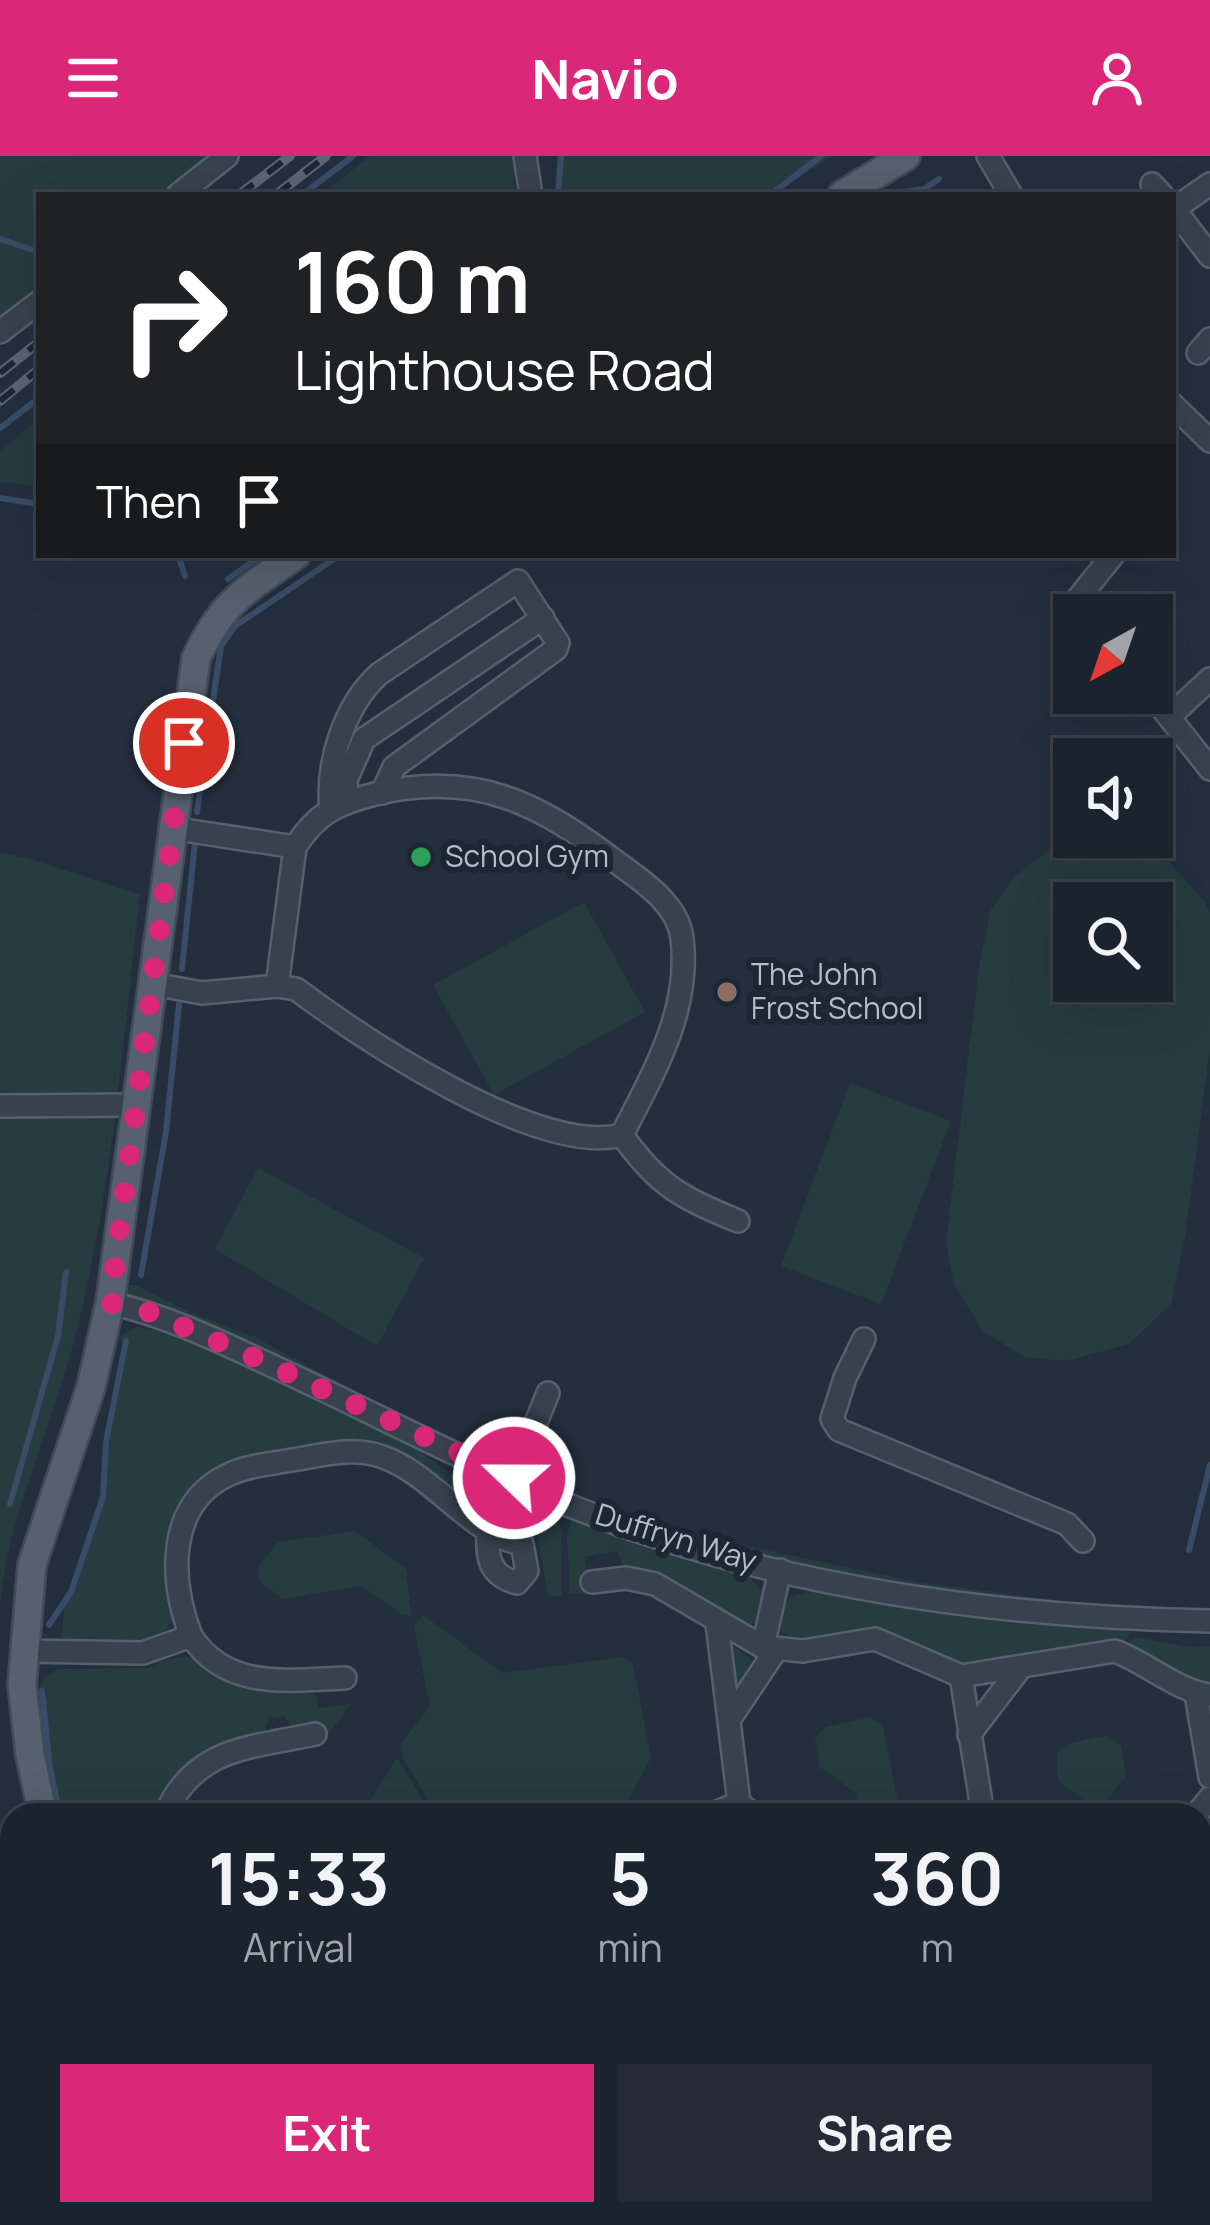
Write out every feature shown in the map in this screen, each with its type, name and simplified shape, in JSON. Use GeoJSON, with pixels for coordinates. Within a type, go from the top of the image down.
{"type":"FeatureCollection","features":[{"type":"Feature","properties":{"kind":"main road"},"geometry":{"type":"LineString","coordinates":[[847,192],[906,156]]}},
{"type":"Feature","properties":{"kind":"main road"},"geometry":{"type":"LineString","coordinates":[[40,1803],[30,1755],[22,1651],[32,1565],[91,1387],[110,1303],[196,658],[212,624],[234,596],[291,558]]}},
{"type":"Feature","properties":{"kind":"street"},"geometry":{"type":"LineString","coordinates":[[182,192],[227,156]]}},
{"type":"Feature","properties":{"kind":"street"},"geometry":{"type":"LineString","coordinates":[[525,156],[531,192]]}},
{"type":"Feature","properties":{"kind":"street"},"geometry":{"type":"LineString","coordinates":[[988,156],[1009,192]]}},
{"type":"Feature","properties":{"kind":"street"},"geometry":{"type":"LineString","coordinates":[[1176,207],[1210,184]]}},
{"type":"Feature","properties":{"kind":"street"},"geometry":{"type":"LineString","coordinates":[[1176,211],[1210,256]]}},
{"type":"Feature","properties":{"kind":"street"},"geometry":{"type":"LineString","coordinates":[[0,332],[36,304]]}},
{"type":"Feature","properties":{"kind":"street"},"geometry":{"type":"LineString","coordinates":[[1176,407],[1210,440]]}},
{"type":"Feature","properties":{"kind":"street"},"geometry":{"type":"LineString","coordinates":[[1082,594],[1111,558]]}},
{"type":"Feature","properties":{"kind":"street"},"geometry":{"type":"LineString","coordinates":[[339,806],[328,784],[352,704],[379,674],[518,581],[558,643],[552,653],[394,766],[382,793]]}},
{"type":"Feature","properties":{"kind":"street"},"geometry":{"type":"LineString","coordinates":[[339,806],[364,739],[543,618]]}},
{"type":"Feature","properties":{"kind":"street"},"geometry":{"type":"LineString","coordinates":[[1169,717],[1210,679]]}},
{"type":"Feature","properties":{"kind":"street"},"geometry":{"type":"LineString","coordinates":[[1167,714],[1210,769]]}},
{"type":"Feature","properties":{"kind":"street"},"geometry":{"type":"LineString","coordinates":[[277,986],[295,848],[313,820],[339,806],[423,783],[460,784],[513,800],[600,849],[650,887],[670,909],[682,934],[682,996],[670,1035],[622,1136]]}},
{"type":"Feature","properties":{"kind":"street"},"geometry":{"type":"LineString","coordinates":[[171,828],[295,848]]}},
{"type":"Feature","properties":{"kind":"street"},"geometry":{"type":"LineString","coordinates":[[152,984],[202,992],[277,986],[296,989],[429,1079],[463,1095],[571,1138],[600,1141],[622,1136]]}},
{"type":"Feature","properties":{"kind":"street"},"geometry":{"type":"LineString","coordinates":[[0,1106],[136,1105]]}},
{"type":"Feature","properties":{"kind":"street"},"geometry":{"type":"LineString","coordinates":[[622,1136],[641,1163],[674,1192],[738,1220]]}},
{"type":"Feature","properties":{"kind":"street","name":"Duffryn Way"},"geometry":{"type":"LineString","coordinates":[[110,1303],[149,1312],[514,1479],[654,1535],[780,1570],[1022,1614],[1210,1621]]}},
{"type":"Feature","properties":{"kind":"street"},"geometry":{"type":"LineString","coordinates":[[864,1340],[832,1419],[839,1430],[1067,1524],[1083,1541]]}},
{"type":"Feature","properties":{"kind":"street"},"geometry":{"type":"LineString","coordinates":[[514,1479],[548,1393]]}},
{"type":"Feature","properties":{"kind":"street"},"geometry":{"type":"LineString","coordinates":[[345,1678],[256,1680],[218,1663],[191,1636],[177,1595],[180,1531],[206,1490],[248,1468],[368,1452],[396,1462],[488,1530]]}},
{"type":"Feature","properties":{"kind":"street"},"geometry":{"type":"LineString","coordinates":[[731,1717],[769,1648],[780,1570]]}},
{"type":"Feature","properties":{"kind":"street"},"geometry":{"type":"LineString","coordinates":[[592,1582],[626,1578],[656,1584],[717,1623],[769,1648],[802,1651],[875,1639],[961,1676],[1115,1651],[1203,1695],[1210,1777]]}},
{"type":"Feature","properties":{"kind":"street"},"geometry":{"type":"LineString","coordinates":[[717,1623],[745,1803]]}},
{"type":"Feature","properties":{"kind":"street"},"geometry":{"type":"LineString","coordinates":[[22,1651],[143,1653],[191,1636]]}},
{"type":"Feature","properties":{"kind":"street"},"geometry":{"type":"LineString","coordinates":[[969,1735],[1021,1667]]}},
{"type":"Feature","properties":{"kind":"street"},"geometry":{"type":"LineString","coordinates":[[961,1676],[981,1803]]}},
{"type":"Feature","properties":{"kind":"street"},"geometry":{"type":"LineString","coordinates":[[173,1803],[194,1770],[218,1756],[314,1734]]}},
{"type":"Feature","properties":{"kind":"green space"},"geometry":{"type":"Polygon","coordinates":[[[0,156],[210,156],[165,192],[36,192],[36,290],[0,320],[0,156]]]}},
{"type":"Feature","properties":{"kind":"green space"},"geometry":{"type":"Polygon","coordinates":[[[370,156],[512,156],[515,192],[325,192],[370,156]]]}},
{"type":"Feature","properties":{"kind":"green space"},"geometry":{"type":"Polygon","coordinates":[[[557,156],[832,156],[778,192],[555,192],[557,156]]]}},
{"type":"Feature","properties":{"kind":"green space"},"geometry":{"type":"Polygon","coordinates":[[[36,421],[36,486],[0,482],[0,451],[36,421]]]}},
{"type":"Feature","properties":{"kind":"green space"},"geometry":{"type":"Polygon","coordinates":[[[1053,846],[1053,858],[1166,858],[1210,913],[1210,1047],[1185,1238],[1171,1304],[1129,1344],[1066,1361],[1024,1357],[982,1330],[954,1284],[946,1241],[980,960],[991,909],[1016,876],[1053,846]]]}},
{"type":"Feature","properties":{"kind":"green space"},"geometry":{"type":"Polygon","coordinates":[[[0,853],[140,895],[97,1234],[64,1378],[11,1541],[0,1608],[0,853]]]}},
{"type":"Feature","properties":{"kind":"green space"},"geometry":{"type":"Polygon","coordinates":[[[584,902],[645,1012],[494,1095],[433,985],[584,902]]]}},
{"type":"Feature","properties":{"kind":"green space"},"geometry":{"type":"Polygon","coordinates":[[[850,1083],[951,1121],[881,1304],[781,1266],[850,1083]]]}},
{"type":"Feature","properties":{"kind":"green space"},"geometry":{"type":"Polygon","coordinates":[[[258,1168],[424,1258],[377,1346],[215,1249],[258,1168]]]}},
{"type":"Feature","properties":{"kind":"green space"},"geometry":{"type":"Polygon","coordinates":[[[126,1285],[136,1285],[255,1337],[380,1405],[508,1464],[501,1466],[135,1300],[124,1291],[126,1285]]]}},
{"type":"Feature","properties":{"kind":"green space"},"geometry":{"type":"Polygon","coordinates":[[[138,1327],[167,1333],[247,1367],[414,1447],[462,1482],[457,1496],[369,1445],[193,1492],[179,1595],[165,1632],[156,1642],[61,1644],[65,1600],[103,1497],[106,1442],[125,1341],[118,1337],[138,1327]]]}},
{"type":"Feature","properties":{"kind":"green space"},"geometry":{"type":"Polygon","coordinates":[[[480,1497],[543,1513],[561,1525],[562,1595],[548,1597],[537,1531],[518,1531],[496,1523],[473,1507],[480,1497]]]}},
{"type":"Feature","properties":{"kind":"green space"},"geometry":{"type":"Polygon","coordinates":[[[570,1521],[747,1575],[762,1590],[759,1617],[747,1628],[624,1567],[617,1551],[585,1557],[589,1593],[570,1594],[567,1537],[570,1521]]]}},
{"type":"Feature","properties":{"kind":"green space"},"geometry":{"type":"Polygon","coordinates":[[[355,1531],[406,1569],[411,1616],[402,1615],[362,1586],[283,1599],[260,1582],[258,1567],[278,1542],[355,1531]]]}},
{"type":"Feature","properties":{"kind":"green space"},"geometry":{"type":"Polygon","coordinates":[[[680,1532],[917,1582],[1055,1600],[912,1589],[793,1567],[680,1532]]]}},
{"type":"Feature","properties":{"kind":"green space"},"geometry":{"type":"Polygon","coordinates":[[[812,1590],[989,1620],[1131,1633],[1117,1649],[963,1667],[903,1640],[799,1645],[781,1631],[779,1616],[790,1597],[812,1590]]]}},
{"type":"Feature","properties":{"kind":"green space"},"geometry":{"type":"Polygon","coordinates":[[[423,1615],[502,1673],[623,1657],[633,1664],[651,1758],[628,1803],[430,1803],[400,1745],[430,1706],[414,1626],[423,1615]]]}},
{"type":"Feature","properties":{"kind":"green space"},"geometry":{"type":"Polygon","coordinates":[[[1135,1637],[1210,1646],[1210,1687],[1122,1650],[1135,1637]]]}},
{"type":"Feature","properties":{"kind":"green space"},"geometry":{"type":"Polygon","coordinates":[[[731,1645],[758,1664],[739,1694],[734,1690],[731,1645]]]}},
{"type":"Feature","properties":{"kind":"green space"},"geometry":{"type":"Polygon","coordinates":[[[183,1656],[308,1688],[319,1708],[350,1704],[328,1735],[324,1725],[306,1729],[297,1728],[284,1716],[269,1719],[263,1736],[220,1747],[168,1803],[51,1803],[34,1699],[44,1678],[58,1669],[150,1668],[183,1656]]]}},
{"type":"Feature","properties":{"kind":"green space"},"geometry":{"type":"Polygon","coordinates":[[[871,1717],[883,1726],[898,1803],[857,1803],[856,1793],[820,1767],[815,1739],[825,1727],[871,1717]]]}},
{"type":"Feature","properties":{"kind":"green space"},"geometry":{"type":"Polygon","coordinates":[[[1107,1735],[1121,1745],[1126,1776],[1104,1803],[1087,1803],[1058,1781],[1057,1754],[1067,1744],[1107,1735]]]}},
{"type":"Feature","properties":{"kind":"green space"},"geometry":{"type":"Polygon","coordinates":[[[397,1758],[425,1803],[369,1803],[397,1758]]]}},
{"type":"Feature","properties":{"kind":"waterway"},"geometry":{"type":"LineString","coordinates":[[306,192],[353,156]]}},
{"type":"Feature","properties":{"kind":"waterway"},"geometry":{"type":"LineString","coordinates":[[558,192],[561,156]]}},
{"type":"Feature","properties":{"kind":"waterway"},"geometry":{"type":"LineString","coordinates":[[774,192],[821,156]]}},
{"type":"Feature","properties":{"kind":"waterway"},"geometry":{"type":"LineString","coordinates":[[902,192],[924,189],[939,179]]}},
{"type":"Feature","properties":{"kind":"waterway"},"geometry":{"type":"LineString","coordinates":[[0,239],[36,251]]}},
{"type":"Feature","properties":{"kind":"waterway"},"geometry":{"type":"LineString","coordinates":[[0,428],[36,400]]}},
{"type":"Feature","properties":{"kind":"waterway"},"geometry":{"type":"LineString","coordinates":[[0,498],[36,504]]}},
{"type":"Feature","properties":{"kind":"waterway"},"geometry":{"type":"LineString","coordinates":[[179,558],[185,576]]}},
{"type":"Feature","properties":{"kind":"waterway"},"geometry":{"type":"LineString","coordinates":[[228,579],[258,558]]}},
{"type":"Feature","properties":{"kind":"waterway"},"geometry":{"type":"LineString","coordinates":[[197,812],[221,646],[235,626],[336,558]]}},
{"type":"Feature","properties":{"kind":"waterway"},"geometry":{"type":"LineString","coordinates":[[182,969],[195,842]]}},
{"type":"Feature","properties":{"kind":"waterway"},"geometry":{"type":"LineString","coordinates":[[141,1275],[166,1132],[179,1004]]}},
{"type":"Feature","properties":{"kind":"waterway"},"geometry":{"type":"LineString","coordinates":[[10,1504],[58,1336],[66,1272]]}},
{"type":"Feature","properties":{"kind":"waterway"},"geometry":{"type":"LineString","coordinates":[[49,1625],[71,1592],[103,1497],[106,1442],[126,1341]]}},
{"type":"Feature","properties":{"kind":"waterway"},"geometry":{"type":"LineString","coordinates":[[1189,1550],[1210,1465]]}},
{"type":"Feature","properties":{"kind":"waterway"},"geometry":{"type":"LineString","coordinates":[[42,1691],[57,1803]]}},
{"type":"Feature","properties":{"kind":"railway"},"geometry":{"type":"LineString","coordinates":[[243,192],[290,156]]}},
{"type":"Feature","properties":{"kind":"railway"},"geometry":{"type":"LineString","coordinates":[[280,192],[326,156]]}},
{"type":"Feature","properties":{"kind":"railway"},"geometry":{"type":"LineString","coordinates":[[0,373],[36,344]]}},
{"type":"Feature","properties":{"kind":"railway"},"geometry":{"type":"LineString","coordinates":[[0,401],[36,371]]}},
{"type":"Feature","properties":{"kind":"place","name":"School Gym"},"geometry":{"type":"Point","coordinates":[421,857]}},
{"type":"Feature","properties":{"kind":"place","name":"The John Frost School"},"geometry":{"type":"Point","coordinates":[727,992]}},
{"type":"Feature","properties":{"kind":"route"},"geometry":{"type":"LineString","coordinates":[[184,743],[110,1303],[149,1312],[251,1356],[514,1478]]}}]}
